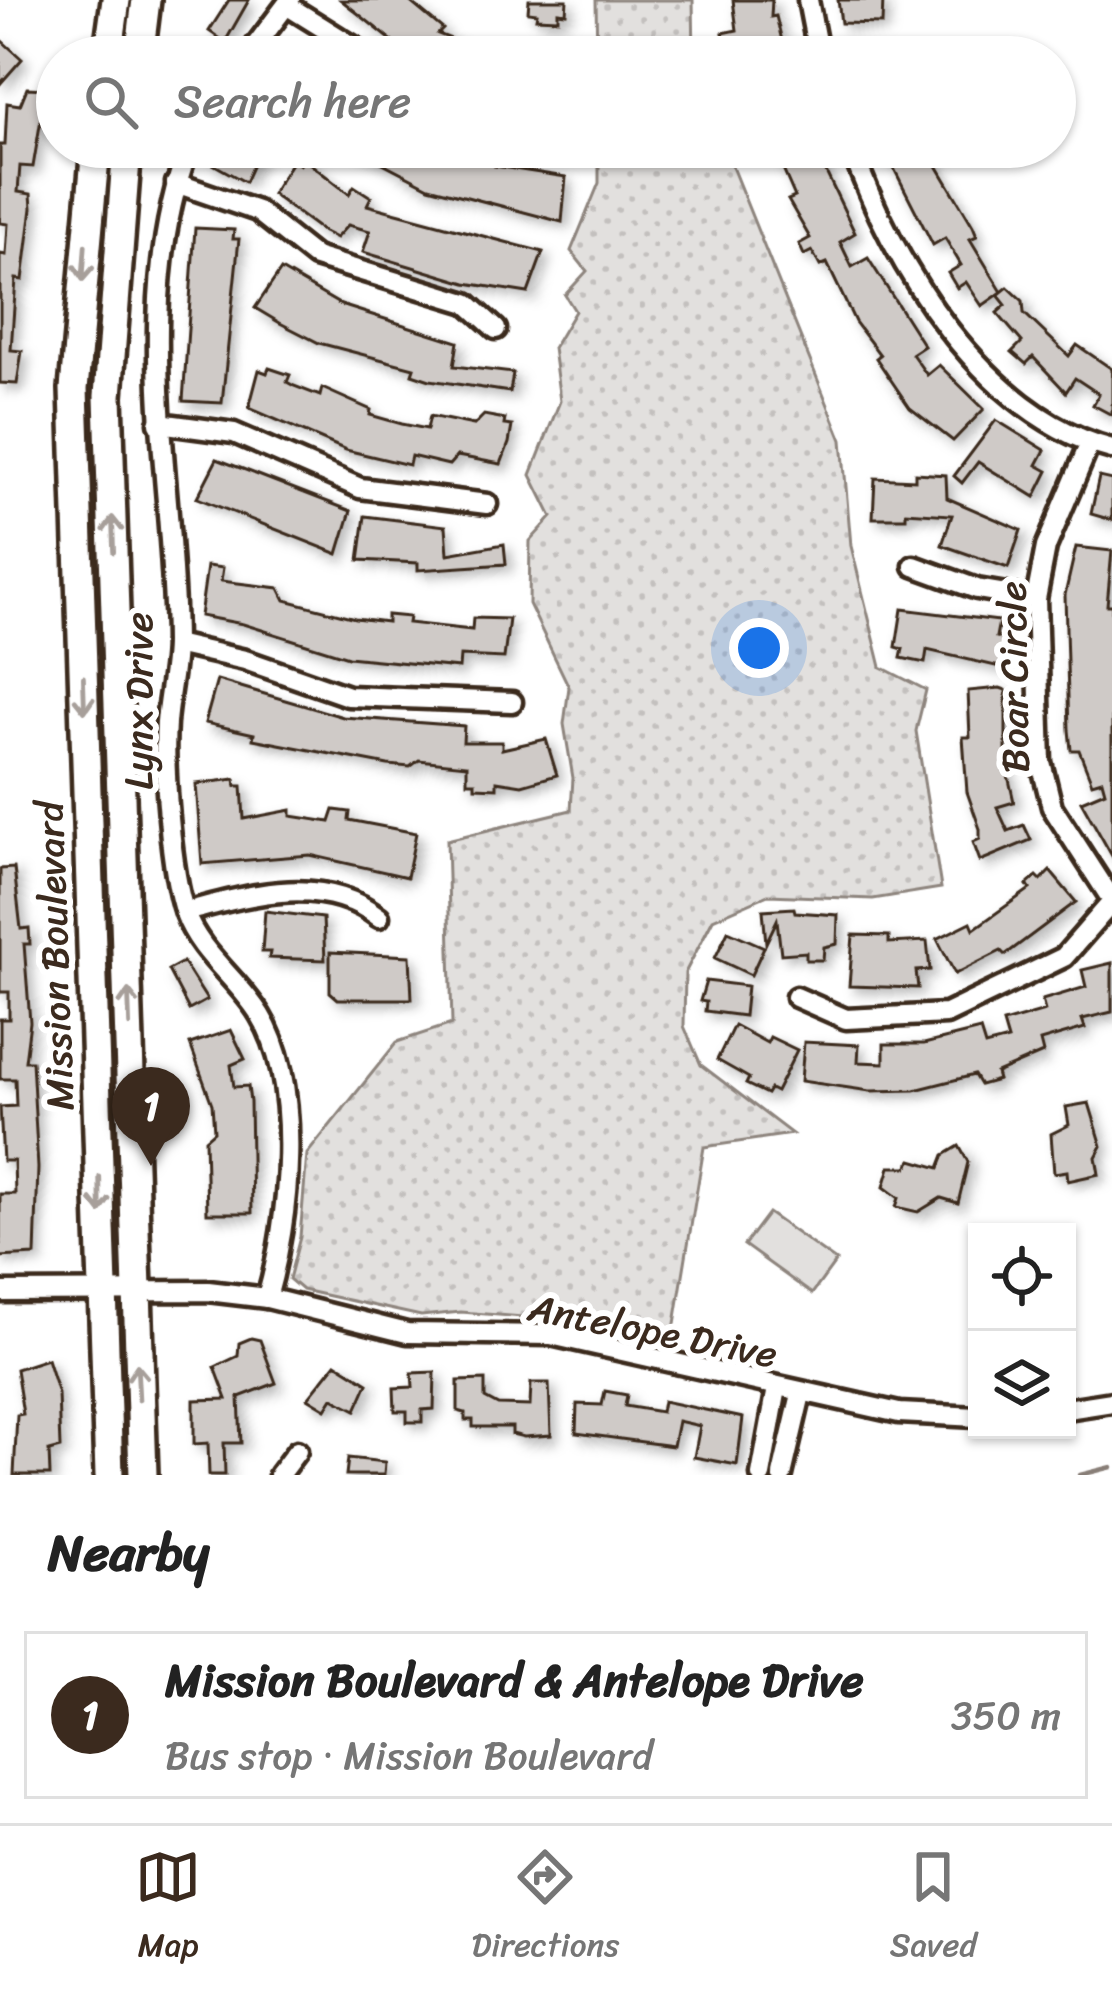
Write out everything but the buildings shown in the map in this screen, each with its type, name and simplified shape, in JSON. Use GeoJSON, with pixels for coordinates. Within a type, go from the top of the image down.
{"type":"FeatureCollection","features":[{"type":"Feature","properties":{"kind":"main road"},"geometry":{"type":"LineString","coordinates":[[111,36],[116,0]]}},
{"type":"Feature","properties":{"kind":"main road"},"geometry":{"type":"LineString","coordinates":[[142,36],[146,0]]}},
{"type":"Feature","properties":{"kind":"main road","name":"Mission Boulevard"},"geometry":{"type":"LineString","coordinates":[[94,168],[74,389],[109,1475]]}},
{"type":"Feature","properties":{"kind":"main road","name":"Mission Boulevard"},"geometry":{"type":"LineString","coordinates":[[125,168],[108,395],[143,1475]]}},
{"type":"Feature","properties":{"kind":"street"},"geometry":{"type":"LineString","coordinates":[[808,0],[815,36]]}},
{"type":"Feature","properties":{"kind":"street"},"geometry":{"type":"LineString","coordinates":[[263,36],[289,3],[338,36]]}},
{"type":"Feature","properties":{"kind":"street","name":"Lynx Drive"},"geometry":{"type":"LineString","coordinates":[[181,168],[158,320],[159,422],[175,644],[166,759],[184,912],[261,1016],[286,1080],[284,1238],[267,1298]]}},
{"type":"Feature","properties":{"kind":"street"},"geometry":{"type":"LineString","coordinates":[[858,168],[923,292],[979,363],[1026,404],[1090,443],[1112,449]]}},
{"type":"Feature","properties":{"kind":"street"},"geometry":{"type":"LineString","coordinates":[[176,182],[257,211],[315,257],[466,302],[496,329]]}},
{"type":"Feature","properties":{"kind":"street"},"geometry":{"type":"LineString","coordinates":[[159,422],[233,434],[360,488],[488,504]]}},
{"type":"Feature","properties":{"kind":"street","name":"Boar Circle"},"geometry":{"type":"LineString","coordinates":[[1090,443],[1046,548],[1036,599],[1041,762],[1052,807],[1112,901]]}},
{"type":"Feature","properties":{"kind":"street"},"geometry":{"type":"LineString","coordinates":[[914,566],[977,589],[1036,599]]}},
{"type":"Feature","properties":{"kind":"street"},"geometry":{"type":"LineString","coordinates":[[175,644],[245,660],[348,696],[512,701]]}},
{"type":"Feature","properties":{"kind":"street"},"geometry":{"type":"LineString","coordinates":[[184,912],[273,889],[357,899],[380,917]]}},
{"type":"Feature","properties":{"kind":"street"},"geometry":{"type":"LineString","coordinates":[[796,997],[846,1019],[946,1014],[1064,956],[1112,901]]}},
{"type":"Feature","properties":{"kind":"street","name":"Antelope Drive"},"geometry":{"type":"LineString","coordinates":[[0,1292],[134,1290],[267,1298],[407,1333],[551,1335],[801,1394],[899,1413],[968,1417]]}},
{"type":"Feature","properties":{"kind":"street"},"geometry":{"type":"LineString","coordinates":[[761,1475],[778,1388]]}},
{"type":"Feature","properties":{"kind":"street"},"geometry":{"type":"LineString","coordinates":[[782,1475],[801,1394]]}},
{"type":"Feature","properties":{"kind":"street"},"geometry":{"type":"LineString","coordinates":[[1076,1408],[1112,1402]]}},
{"type":"Feature","properties":{"kind":"street"},"geometry":{"type":"LineString","coordinates":[[279,1475],[298,1451]]}},
{"type":"Feature","properties":{"kind":"shaded area"},"geometry":{"type":"Polygon","coordinates":[[[596,0],[693,0],[694,36],[597,36],[596,0]]]}},
{"type":"Feature","properties":{"kind":"shaded area"},"geometry":{"type":"Polygon","coordinates":[[[599,168],[732,168],[842,440],[851,546],[881,667],[926,690],[916,731],[941,888],[873,899],[768,895],[713,919],[685,973],[684,1026],[701,1065],[792,1134],[704,1147],[672,1342],[523,1317],[461,1312],[421,1316],[302,1290],[289,1279],[300,1237],[307,1154],[397,1042],[452,1024],[447,840],[571,810],[573,778],[564,724],[569,687],[529,604],[530,541],[552,517],[531,475],[560,401],[553,348],[575,311],[565,295],[587,271],[571,251],[599,183],[599,168]]]}},
{"type":"Feature","properties":{"kind":"shaded area"},"geometry":{"type":"Polygon","coordinates":[[[768,1213],[836,1261],[812,1294],[744,1245],[768,1213]]]}},
{"type":"Feature","properties":{"kind":"waterway"},"geometry":{"type":"LineString","coordinates":[[1080,1475],[1112,1467]]}},
{"type":"Feature","properties":{"kind":"place","name":"Mission Boulevard & Antelope Drive"},"geometry":{"type":"Point","coordinates":[151,1166]}}]}
